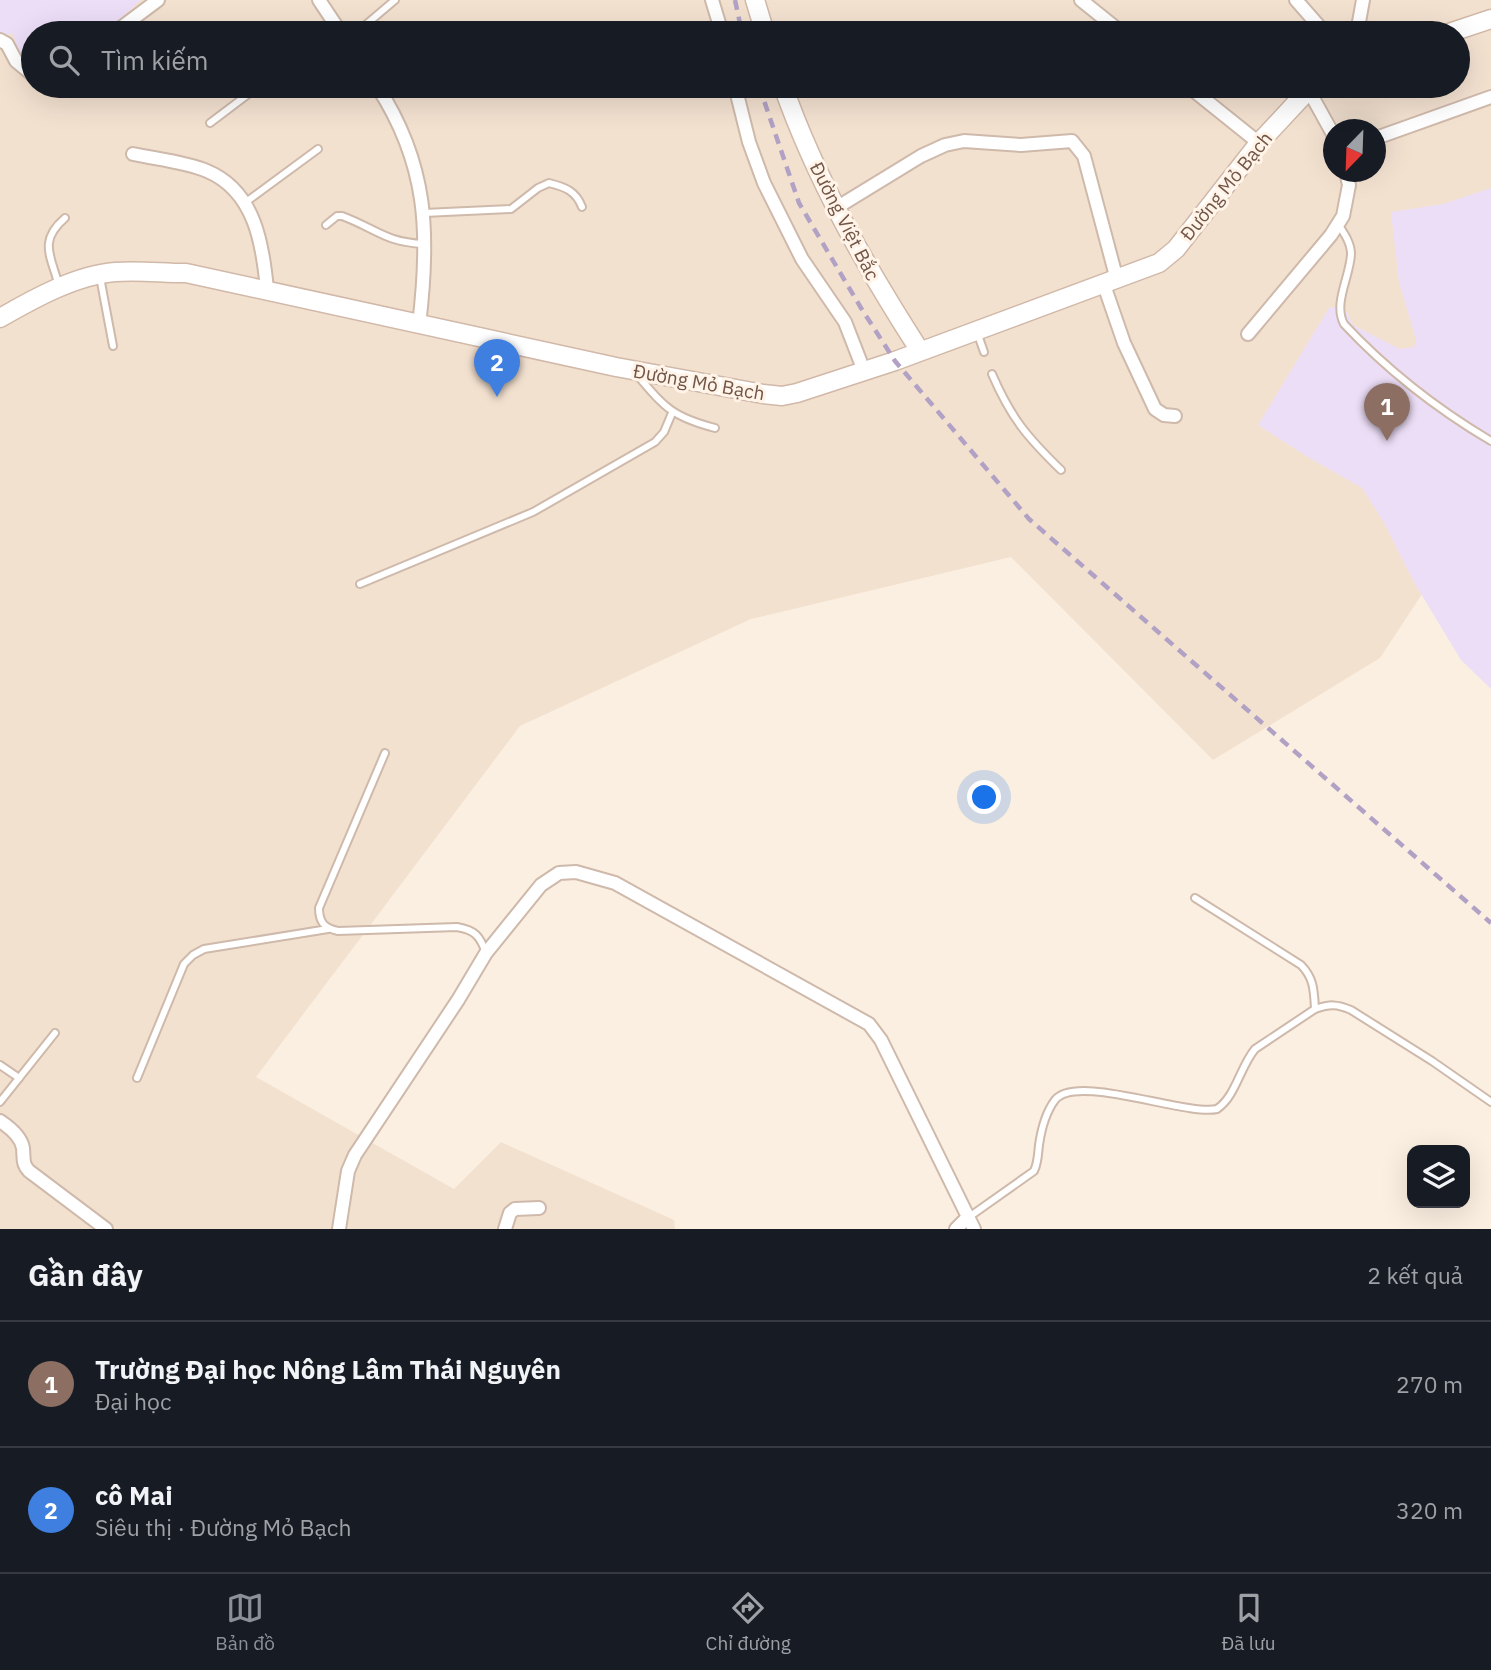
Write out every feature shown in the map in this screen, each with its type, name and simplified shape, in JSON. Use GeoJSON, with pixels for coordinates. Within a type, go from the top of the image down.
{"type":"FeatureCollection","features":[{"type":"Feature","properties":{"kind":"street"},"geometry":{"type":"LineString","coordinates":[[130,21],[158,0]]}},
{"type":"Feature","properties":{"kind":"street"},"geometry":{"type":"LineString","coordinates":[[319,0],[330,21]]}},
{"type":"Feature","properties":{"kind":"street"},"geometry":{"type":"LineString","coordinates":[[712,0],[718,21]]}},
{"type":"Feature","properties":{"kind":"street"},"geometry":{"type":"LineString","coordinates":[[755,0],[761,21]]}},
{"type":"Feature","properties":{"kind":"street"},"geometry":{"type":"LineString","coordinates":[[1081,0],[1107,21]]}},
{"type":"Feature","properties":{"kind":"street"},"geometry":{"type":"LineString","coordinates":[[1296,0],[1314,21]]}},
{"type":"Feature","properties":{"kind":"street"},"geometry":{"type":"LineString","coordinates":[[1359,21],[1363,0]]}},
{"type":"Feature","properties":{"kind":"street"},"geometry":{"type":"LineString","coordinates":[[1470,26],[1491,19]]}},
{"type":"Feature","properties":{"kind":"street"},"geometry":{"type":"LineString","coordinates":[[0,40],[7,44],[21,65]]}},
{"type":"Feature","properties":{"kind":"street"},"geometry":{"type":"LineString","coordinates":[[1386,134],[1491,97]]}},
{"type":"Feature","properties":{"kind":"street"},"geometry":{"type":"LineString","coordinates":[[384,98],[398,123],[414,162],[424,213],[425,282],[419,325]]}},
{"type":"Feature","properties":{"kind":"street"},"geometry":{"type":"LineString","coordinates":[[738,98],[749,142],[764,183],[802,259],[845,322],[864,371]]}},
{"type":"Feature","properties":{"kind":"street","name":"Đường Việt Bắc"},"geometry":{"type":"LineString","coordinates":[[787,98],[836,208],[864,262],[919,351]]}},
{"type":"Feature","properties":{"kind":"street"},"geometry":{"type":"LineString","coordinates":[[1203,98],[1259,142]]}},
{"type":"Feature","properties":{"kind":"street","name":"Đường Mỏ Bạch"},"geometry":{"type":"LineString","coordinates":[[0,318],[34,298],[100,275],[113,272],[186,273],[633,370],[782,396],[815,389],[1159,263],[1167,258],[1259,142],[1300,98]]}},
{"type":"Feature","properties":{"kind":"street"},"geometry":{"type":"LineString","coordinates":[[1315,98],[1326,119]]}},
{"type":"Feature","properties":{"kind":"street"},"geometry":{"type":"LineString","coordinates":[[836,208],[921,156],[945,145],[964,141],[1021,145],[1072,141],[1084,156],[1125,344],[1155,409],[1164,415],[1175,416]]}},
{"type":"Feature","properties":{"kind":"street"},"geometry":{"type":"LineString","coordinates":[[133,154],[208,171],[234,189],[246,202],[264,258],[267,290]]}},
{"type":"Feature","properties":{"kind":"street"},"geometry":{"type":"LineString","coordinates":[[1248,334],[1264,319],[1338,224],[1348,203],[1348,182]]}},
{"type":"Feature","properties":{"kind":"street"},"geometry":{"type":"LineString","coordinates":[[340,1229],[348,1171],[355,1155],[486,953],[541,885],[559,873],[576,872],[615,883],[869,1024],[881,1040],[971,1223],[956,1229]]}},
{"type":"Feature","properties":{"kind":"street"},"geometry":{"type":"LineString","coordinates":[[0,1121],[8,1126],[21,1143],[24,1166],[100,1227]]}},
{"type":"Feature","properties":{"kind":"street"},"geometry":{"type":"LineString","coordinates":[[505,1229],[510,1213],[515,1209],[539,1208]]}},
{"type":"Feature","properties":{"kind":"lane"},"geometry":{"type":"LineString","coordinates":[[370,21],[395,0]]}},
{"type":"Feature","properties":{"kind":"lane"},"geometry":{"type":"LineString","coordinates":[[211,123],[243,98]]}},
{"type":"Feature","properties":{"kind":"lane"},"geometry":{"type":"LineString","coordinates":[[246,202],[318,149]]}},
{"type":"Feature","properties":{"kind":"lane"},"geometry":{"type":"LineString","coordinates":[[424,213],[511,209],[549,183],[573,192],[582,207]]}},
{"type":"Feature","properties":{"kind":"lane"},"geometry":{"type":"LineString","coordinates":[[326,225],[337,216],[342,216],[385,238],[424,244]]}},
{"type":"Feature","properties":{"kind":"lane"},"geometry":{"type":"LineString","coordinates":[[60,288],[47,244],[52,229],[65,218]]}},
{"type":"Feature","properties":{"kind":"lane"},"geometry":{"type":"LineString","coordinates":[[1338,224],[1349,241],[1351,253],[1340,314],[1344,324],[1410,384],[1461,423],[1491,441]]}},
{"type":"Feature","properties":{"kind":"lane"},"geometry":{"type":"LineString","coordinates":[[100,275],[113,346]]}},
{"type":"Feature","properties":{"kind":"lane"},"geometry":{"type":"LineString","coordinates":[[976,330],[984,352]]}},
{"type":"Feature","properties":{"kind":"lane"},"geometry":{"type":"LineString","coordinates":[[633,370],[672,413],[691,422],[715,428]]}},
{"type":"Feature","properties":{"kind":"lane"},"geometry":{"type":"LineString","coordinates":[[992,374],[1004,404],[1015,422],[1061,470]]}},
{"type":"Feature","properties":{"kind":"lane"},"geometry":{"type":"LineString","coordinates":[[360,584],[533,512],[655,442],[664,432],[672,413]]}},
{"type":"Feature","properties":{"kind":"lane"},"geometry":{"type":"LineString","coordinates":[[328,929],[319,917],[319,908],[386,753]]}},
{"type":"Feature","properties":{"kind":"lane"},"geometry":{"type":"LineString","coordinates":[[1195,898],[1301,965],[1309,973],[1313,984],[1315,1009]]}},
{"type":"Feature","properties":{"kind":"lane"},"geometry":{"type":"LineString","coordinates":[[137,1078],[184,964],[204,949],[328,929],[338,931],[457,927],[471,930],[481,937],[486,953]]}},
{"type":"Feature","properties":{"kind":"lane"},"geometry":{"type":"LineString","coordinates":[[971,1223],[1034,1171],[1046,1119],[1053,1104],[1063,1094],[1071,1091],[1105,1094],[1217,1109],[1228,1096],[1255,1049],[1315,1009],[1337,1004],[1351,1010],[1491,1102]]}},
{"type":"Feature","properties":{"kind":"lane"},"geometry":{"type":"LineString","coordinates":[[0,1102],[55,1033]]}},
{"type":"Feature","properties":{"kind":"lane"},"geometry":{"type":"LineString","coordinates":[[0,1065],[19,1078]]}},
{"type":"Feature","properties":{"kind":"shaded area"},"geometry":{"type":"Polygon","coordinates":[[[0,0],[1491,0],[1491,489],[1380,658],[1213,760],[1011,557],[751,619],[520,726],[256,1077],[454,1189],[501,1142],[674,1220],[675,1229],[0,1229],[0,0]]]}},
{"type":"Feature","properties":{"kind":"shaded area"},"geometry":{"type":"Polygon","coordinates":[[[0,0],[141,0],[118,21],[21,21],[21,59],[13,34],[0,35],[0,0]]]}},
{"type":"Feature","properties":{"kind":"shaded area"},"geometry":{"type":"Polygon","coordinates":[[[1491,188],[1491,689],[1461,660],[1362,488],[1258,425],[1329,308],[1341,306],[1353,325],[1400,349],[1414,347],[1416,340],[1399,282],[1391,212],[1443,204],[1491,188]]]}},
{"type":"Feature","properties":{"kind":"railway"},"geometry":{"type":"LineString","coordinates":[[735,0],[739,21]]}},
{"type":"Feature","properties":{"kind":"railway"},"geometry":{"type":"LineString","coordinates":[[763,98],[799,203],[861,308],[895,361],[1029,519],[1491,923]]}},
{"type":"Feature","properties":{"kind":"place","name":"cô Mai"},"geometry":{"type":"Point","coordinates":[497,397]}},
{"type":"Feature","properties":{"kind":"place","name":"Trường Đại học Nông Lâm Thái Nguyên"},"geometry":{"type":"Point","coordinates":[1387,441]}}]}
